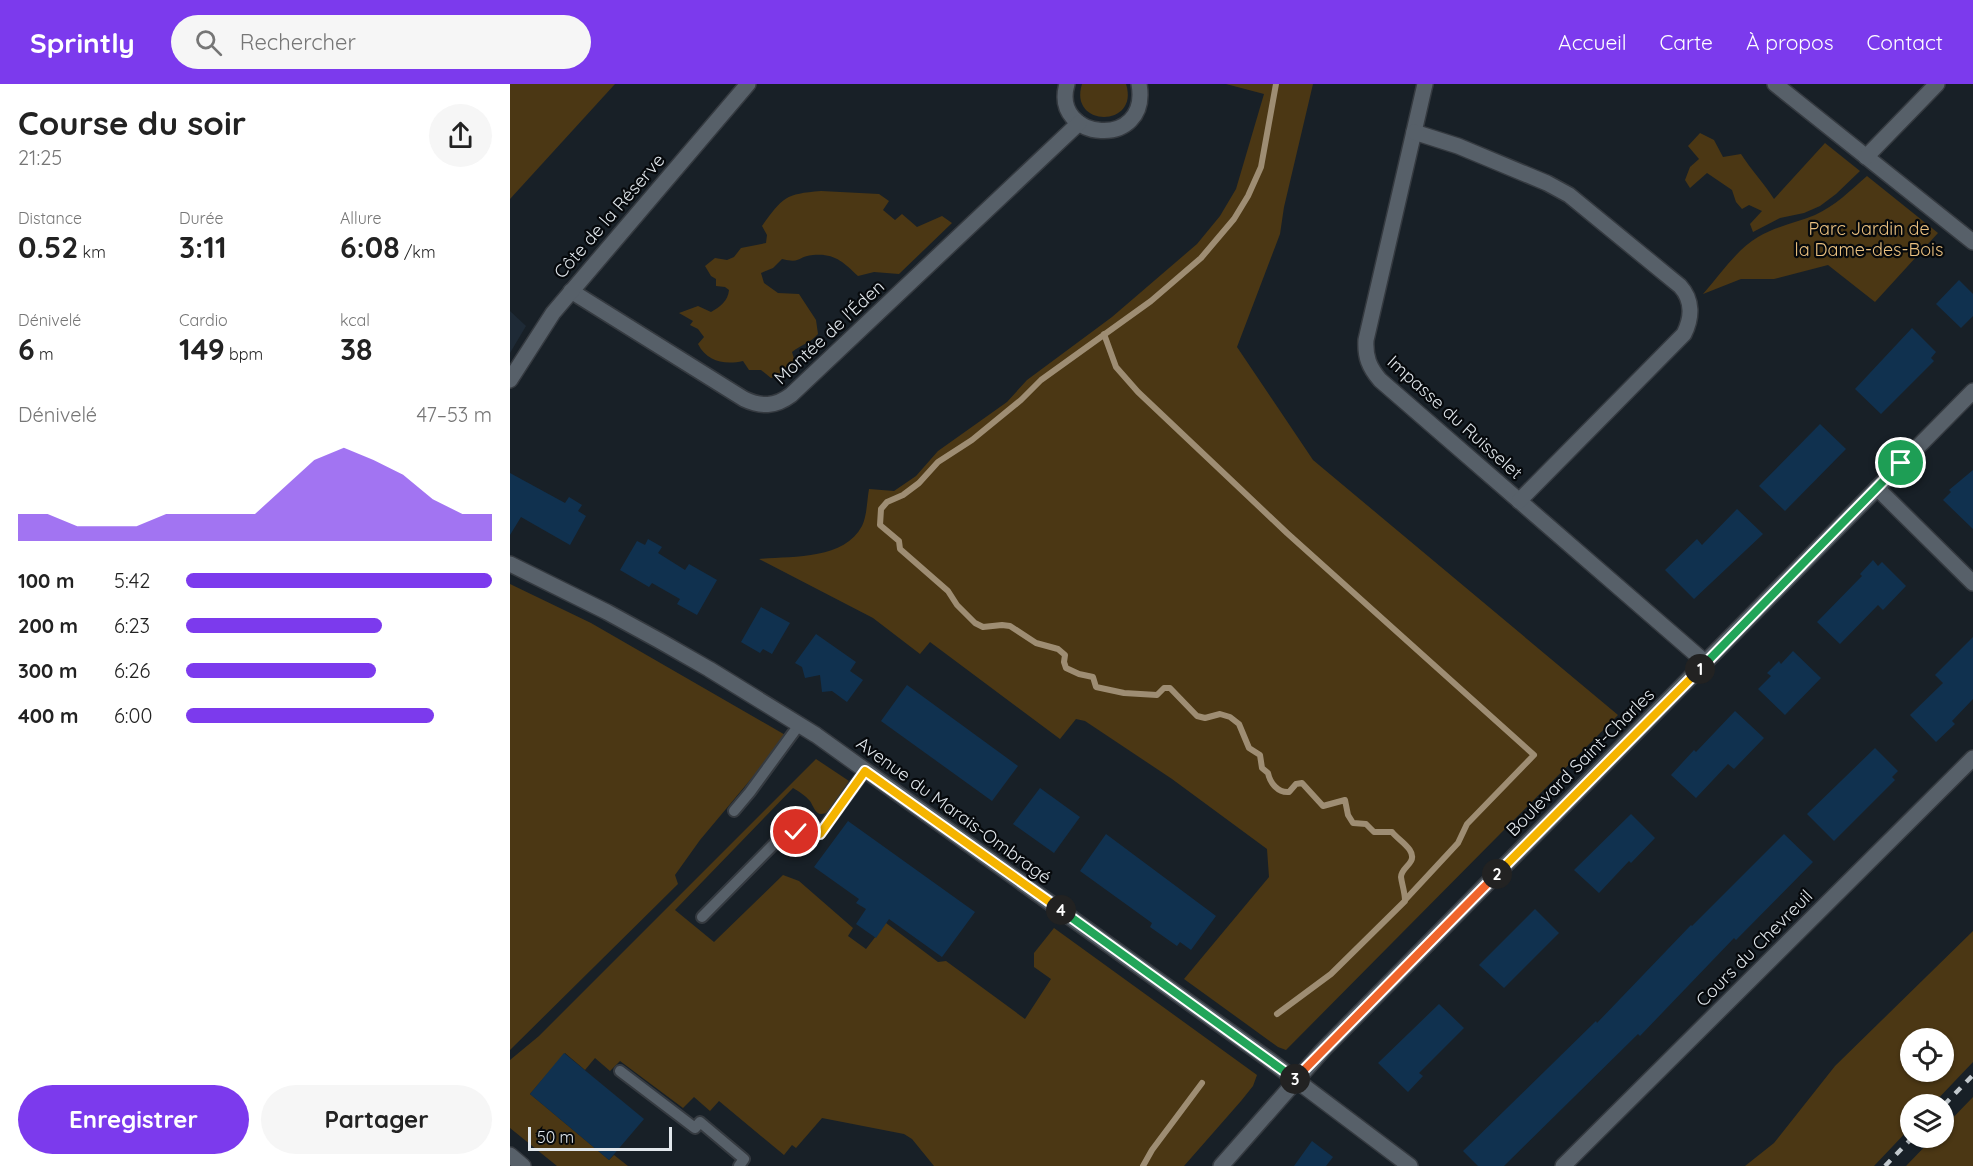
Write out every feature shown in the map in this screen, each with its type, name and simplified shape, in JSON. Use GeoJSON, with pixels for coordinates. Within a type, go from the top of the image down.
{"type":"FeatureCollection","features":[{"type":"Feature","properties":{"kind":"street","name":"Côte de la Réserve"},"geometry":{"type":"LineString","coordinates":[[510,380],[545,324],[571,291],[748,84]]}},
{"type":"Feature","properties":{"kind":"street"},"geometry":{"type":"LineString","coordinates":[[1067,84],[1066,101],[1070,113],[1079,123],[1100,132],[1112,131],[1123,126],[1132,118],[1138,109],[1141,97],[1139,84]]}},
{"type":"Feature","properties":{"kind":"street","name":"Impasse du Ruisselet"},"geometry":{"type":"LineString","coordinates":[[1425,84],[1366,340],[1367,360],[1371,370],[1706,663]]}},
{"type":"Feature","properties":{"kind":"street"},"geometry":{"type":"LineString","coordinates":[[1775,84],[1973,242]]}},
{"type":"Feature","properties":{"kind":"street"},"geometry":{"type":"LineString","coordinates":[[1866,157],[1937,84]]}},
{"type":"Feature","properties":{"kind":"street","name":"Montée de l'Éden"},"geometry":{"type":"LineString","coordinates":[[571,291],[744,399],[763,405],[774,405],[791,395],[1079,123]]}},
{"type":"Feature","properties":{"kind":"street"},"geometry":{"type":"LineString","coordinates":[[1414,132],[1458,146],[1569,195],[1680,286],[1689,299],[1690,318],[1684,334],[1519,501]]}},
{"type":"Feature","properties":{"kind":"street","name":"Boulevard Saint-Charles"},"geometry":{"type":"LineString","coordinates":[[1221,1166],[1296,1080],[1372,1000],[1973,391]]}},
{"type":"Feature","properties":{"kind":"street"},"geometry":{"type":"LineString","coordinates":[[1877,488],[1973,582]]}},
{"type":"Feature","properties":{"kind":"street","name":"Avenue du Marais-Ombragé"},"geometry":{"type":"LineString","coordinates":[[510,564],[651,636],[799,724],[1296,1080],[1410,1166]]}},
{"type":"Feature","properties":{"kind":"street","name":"Cours du Chevreuil"},"geometry":{"type":"LineString","coordinates":[[1563,1166],[1973,758]]}},
{"type":"Feature","properties":{"kind":"street"},"geometry":{"type":"LineString","coordinates":[[510,1155],[523,1166]]}},
{"type":"Feature","properties":{"kind":"lane"},"geometry":{"type":"LineString","coordinates":[[734,811],[799,724]]}},
{"type":"Feature","properties":{"kind":"lane"},"geometry":{"type":"LineString","coordinates":[[702,917],[778,840],[796,832],[820,834],[865,771]]}},
{"type":"Feature","properties":{"kind":"lane"},"geometry":{"type":"LineString","coordinates":[[620,1071],[695,1128],[700,1122],[744,1159],[739,1166]]}},
{"type":"Feature","properties":{"kind":"shaded area"},"geometry":{"type":"Polygon","coordinates":[[[510,311],[526,326],[510,353],[510,311]]]}},
{"type":"Feature","properties":{"kind":"green space"},"geometry":{"type":"Polygon","coordinates":[[[510,84],[615,84],[510,199],[510,84]]]}},
{"type":"Feature","properties":{"kind":"green space"},"geometry":{"type":"Polygon","coordinates":[[[1082,84],[1126,84],[1128,98],[1123,109],[1115,115],[1104,117],[1093,115],[1085,109],[1080,98],[1082,84]]]}},
{"type":"Feature","properties":{"kind":"green space"},"geometry":{"type":"Polygon","coordinates":[[[1226,84],[1313,84],[1284,207],[1280,234],[1237,347],[1313,460],[1618,715],[1286,1050],[1278,1047],[1184,979],[1269,877],[1267,849],[1172,779],[1085,721],[1076,719],[1060,739],[930,642],[920,654],[873,618],[759,559],[816,554],[843,545],[854,537],[864,522],[869,489],[894,491],[916,476],[938,451],[1007,402],[1027,380],[1112,317],[1197,244],[1220,216],[1236,189],[1264,94],[1226,84]]]}},
{"type":"Feature","properties":{"kind":"green space"},"geometry":{"type":"Polygon","coordinates":[[[1700,133],[1714,140],[1723,157],[1741,154],[1774,199],[1825,143],[1860,171],[1820,206],[1804,213],[1780,218],[1753,232],[1750,224],[1762,211],[1749,205],[1742,209],[1736,202],[1732,190],[1707,173],[1690,188],[1685,180],[1690,167],[1699,159],[1688,146],[1700,133]]]}},
{"type":"Feature","properties":{"kind":"green space","name":"Parc Jardin de la Dame-des-Bois"},"geometry":{"type":"Polygon","coordinates":[[[1867,176],[1938,233],[1875,302],[1828,265],[1774,279],[1741,279],[1703,294],[1750,242],[1772,230],[1822,211],[1867,176]]]}},
{"type":"Feature","properties":{"kind":"green space"},"geometry":{"type":"Polygon","coordinates":[[[821,191],[879,194],[889,201],[883,210],[895,220],[902,214],[917,227],[942,216],[952,223],[899,274],[874,272],[858,276],[843,263],[827,255],[808,256],[793,261],[782,259],[773,268],[761,273],[764,283],[778,293],[799,294],[816,320],[818,334],[792,352],[796,365],[783,374],[771,378],[761,370],[749,370],[743,361],[723,362],[706,355],[698,344],[704,337],[698,329],[690,325],[693,321],[679,313],[698,306],[711,312],[727,297],[729,290],[716,286],[716,279],[711,276],[705,266],[715,258],[727,260],[734,257],[741,248],[766,243],[767,235],[762,226],[780,203],[792,196],[821,191]]]}},
{"type":"Feature","properties":{"kind":"green space"},"geometry":{"type":"Polygon","coordinates":[[[510,584],[591,623],[787,736],[700,840],[675,875],[678,884],[510,1050],[510,584]]]}},
{"type":"Feature","properties":{"kind":"green space"},"geometry":{"type":"Polygon","coordinates":[[[816,759],[849,781],[828,812],[818,813],[808,799],[793,788],[675,910],[714,942],[783,875],[799,881],[853,928],[848,936],[866,949],[886,923],[938,962],[946,961],[1025,1019],[1051,979],[1034,967],[1034,953],[1054,928],[1257,1075],[1253,1086],[1241,1101],[1184,1166],[934,1166],[912,1139],[904,1134],[822,1118],[796,1148],[792,1145],[784,1155],[719,1101],[710,1111],[694,1097],[683,1108],[620,1061],[610,1071],[595,1058],[585,1070],[565,1053],[530,1094],[609,1160],[614,1155],[628,1166],[557,1166],[510,1128],[510,1060],[539,1036],[816,759]]]}},
{"type":"Feature","properties":{"kind":"green space"},"geometry":{"type":"Polygon","coordinates":[[[1973,931],[1973,1062],[1954,1082],[1954,1028],[1900,1028],[1900,1082],[1954,1082],[1943,1094],[1900,1094],[1900,1139],[1874,1166],[1745,1166],[1774,1143],[1835,1066],[1973,931]]]}},
{"type":"Feature","properties":{"kind":"green space"},"geometry":{"type":"Polygon","coordinates":[[[1973,1097],[1973,1166],[1906,1166],[1923,1148],[1954,1148],[1954,1117],[1973,1097]]]}},
{"type":"Feature","properties":{"kind":"building"},"geometry":{"type":"Polygon","coordinates":[[[1959,280],[1973,294],[1973,316],[1961,328],[1936,304],[1959,280]]]}},
{"type":"Feature","properties":{"kind":"building"},"geometry":{"type":"Polygon","coordinates":[[[1912,328],[1936,352],[1931,358],[1934,361],[1881,414],[1855,389],[1912,328]]]}},
{"type":"Feature","properties":{"kind":"building"},"geometry":{"type":"Polygon","coordinates":[[[1820,424],[1846,449],[1785,511],[1759,486],[1820,424]]]}},
{"type":"Feature","properties":{"kind":"building"},"geometry":{"type":"Polygon","coordinates":[[[1973,470],[1973,529],[1943,500],[1951,492],[1949,490],[1973,470]]]}},
{"type":"Feature","properties":{"kind":"building"},"geometry":{"type":"Polygon","coordinates":[[[510,473],[565,503],[569,497],[582,505],[578,511],[586,516],[570,545],[521,517],[510,535],[510,473]]]}},
{"type":"Feature","properties":{"kind":"building"},"geometry":{"type":"Polygon","coordinates":[[[1737,509],[1763,534],[1694,599],[1665,570],[1697,539],[1702,545],[1737,509]]]}},
{"type":"Feature","properties":{"kind":"building"},"geometry":{"type":"Polygon","coordinates":[[[648,539],[662,547],[658,553],[685,570],[689,564],[717,580],[697,615],[677,604],[680,599],[652,583],[649,587],[620,570],[637,541],[645,545],[648,539]]]}},
{"type":"Feature","properties":{"kind":"building"},"geometry":{"type":"Polygon","coordinates":[[[1873,560],[1878,566],[1882,562],[1906,586],[1883,610],[1878,605],[1840,644],[1817,622],[1862,576],[1860,574],[1873,560]]]}},
{"type":"Feature","properties":{"kind":"building"},"geometry":{"type":"Polygon","coordinates":[[[761,607],[790,623],[772,654],[763,649],[760,653],[741,642],[761,607]]]}},
{"type":"Feature","properties":{"kind":"building"},"geometry":{"type":"Polygon","coordinates":[[[816,634],[856,662],[850,671],[863,680],[847,702],[832,691],[822,692],[820,675],[805,678],[802,667],[795,663],[816,634]]]}},
{"type":"Feature","properties":{"kind":"building"},"geometry":{"type":"Polygon","coordinates":[[[1973,637],[1973,699],[1952,721],[1955,724],[1936,742],[1910,715],[1943,683],[1935,675],[1973,637]]]}},
{"type":"Feature","properties":{"kind":"building"},"geometry":{"type":"Polygon","coordinates":[[[1793,651],[1821,678],[1785,715],[1758,689],[1771,676],[1767,673],[1779,661],[1781,664],[1793,651]]]}},
{"type":"Feature","properties":{"kind":"building"},"geometry":{"type":"Polygon","coordinates":[[[907,685],[1018,766],[992,801],[881,721],[907,685]]]}},
{"type":"Feature","properties":{"kind":"building"},"geometry":{"type":"Polygon","coordinates":[[[1735,711],[1764,738],[1734,769],[1728,764],[1696,798],[1671,775],[1735,711]]]}},
{"type":"Feature","properties":{"kind":"building"},"geometry":{"type":"Polygon","coordinates":[[[1875,748],[1898,771],[1892,777],[1895,780],[1834,841],[1807,814],[1875,748]]]}},
{"type":"Feature","properties":{"kind":"building"},"geometry":{"type":"Polygon","coordinates":[[[1040,788],[1080,817],[1054,853],[1013,824],[1040,788]]]}},
{"type":"Feature","properties":{"kind":"building"},"geometry":{"type":"Polygon","coordinates":[[[1631,814],[1655,838],[1631,863],[1629,861],[1599,893],[1574,870],[1631,814]]]}},
{"type":"Feature","properties":{"kind":"building"},"geometry":{"type":"Polygon","coordinates":[[[848,821],[975,912],[942,957],[889,919],[876,938],[856,924],[866,909],[856,903],[859,899],[814,867],[848,821]]]}},
{"type":"Feature","properties":{"kind":"building"},"geometry":{"type":"Polygon","coordinates":[[[1106,834],[1216,916],[1191,950],[1180,942],[1177,946],[1150,927],[1152,923],[1080,871],[1106,834]]]}},
{"type":"Feature","properties":{"kind":"building"},"geometry":{"type":"Polygon","coordinates":[[[1784,834],[1813,862],[1736,940],[1734,938],[1640,1036],[1638,1034],[1504,1166],[1478,1166],[1463,1151],[1596,1021],[1597,1023],[1691,925],[1784,834]]]}},
{"type":"Feature","properties":{"kind":"building"},"geometry":{"type":"Polygon","coordinates":[[[1535,909],[1559,933],[1504,988],[1479,965],[1535,909]]]}},
{"type":"Feature","properties":{"kind":"building"},"geometry":{"type":"Polygon","coordinates":[[[1439,1004],[1464,1028],[1419,1073],[1423,1076],[1408,1092],[1378,1063],[1439,1004]]]}},
{"type":"Feature","properties":{"kind":"building"},"geometry":{"type":"Polygon","coordinates":[[[564,1053],[644,1119],[609,1160],[530,1094],[564,1053]]]}},
{"type":"Feature","properties":{"kind":"building"},"geometry":{"type":"Polygon","coordinates":[[[1312,1141],[1333,1157],[1326,1166],[1294,1166],[1312,1141]]]}},
{"type":"Feature","properties":{"kind":"waterway"},"geometry":{"type":"LineString","coordinates":[[1276,84],[1261,167],[1248,196],[1234,219],[1201,258],[1151,301],[1041,380],[1021,400],[972,440],[938,462],[919,483],[903,495],[887,502],[881,509],[880,525],[899,541],[900,549],[948,591],[957,605],[975,623],[983,627],[1010,626],[1036,643],[1058,649],[1065,655],[1066,668],[1093,677],[1096,687],[1124,693],[1157,695],[1164,688],[1170,688],[1197,716],[1205,718],[1220,714],[1230,717],[1239,724],[1249,748],[1260,755],[1262,768],[1278,789],[1289,792],[1296,784],[1302,783],[1323,806],[1345,800],[1348,815],[1353,823],[1366,824],[1374,832],[1392,832],[1409,849],[1411,861],[1402,872],[1401,877],[1405,901],[1331,974],[1277,1014]]}},
{"type":"Feature","properties":{"kind":"waterway"},"geometry":{"type":"LineString","coordinates":[[1104,334],[1116,367],[1138,392],[1287,533],[1534,755],[1467,824],[1458,843],[1406,899]]}},
{"type":"Feature","properties":{"kind":"waterway"},"geometry":{"type":"LineString","coordinates":[[1143,1166],[1152,1150],[1202,1083]]}},
{"type":"Feature","properties":{"kind":"railway"},"geometry":{"type":"LineString","coordinates":[[1954,1095],[1973,1075]]}},
{"type":"Feature","properties":{"kind":"railway"},"geometry":{"type":"LineString","coordinates":[[1885,1166],[1902,1148]]}},
{"type":"Feature","properties":{"kind":"route"},"geometry":{"type":"LineString","coordinates":[[796,832],[820,834],[865,771],[1296,1080],[1901,463]]}}]}
